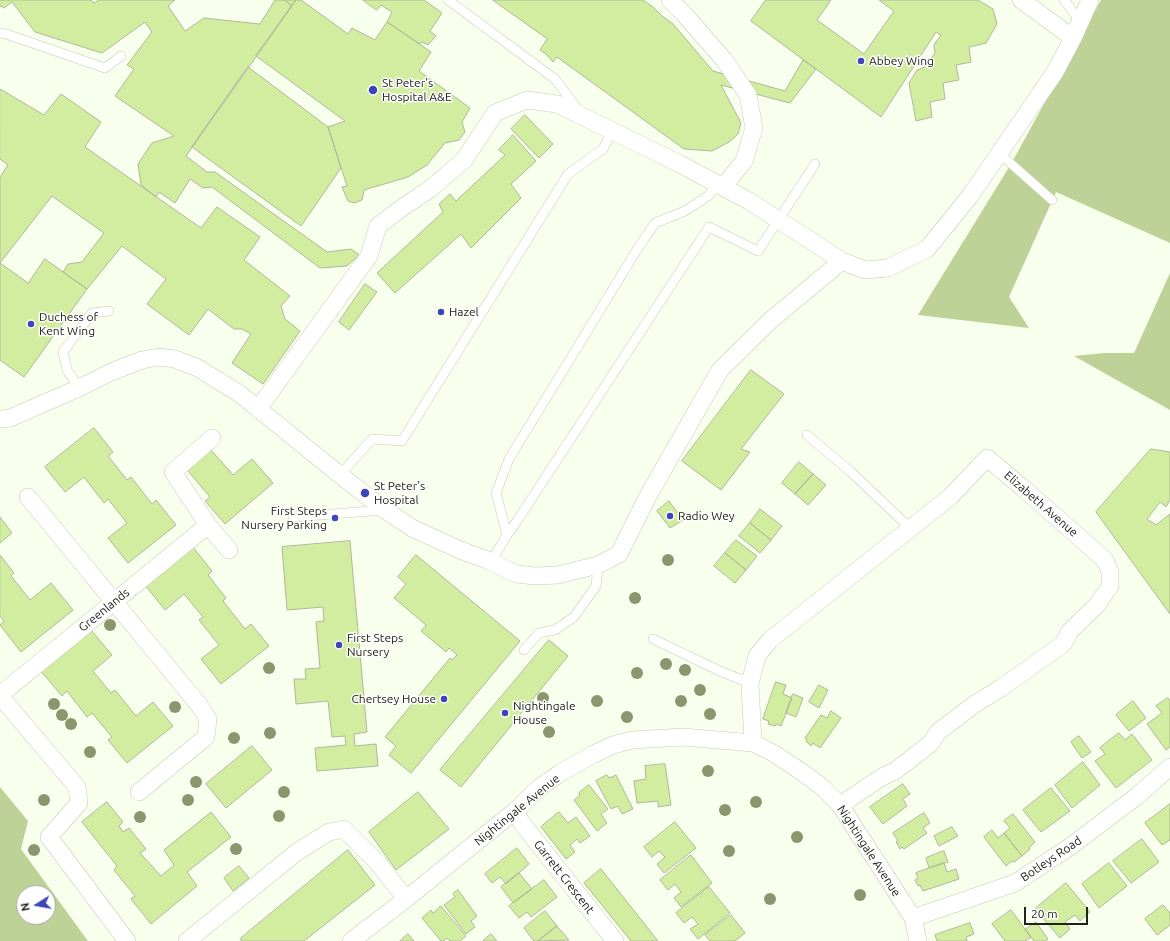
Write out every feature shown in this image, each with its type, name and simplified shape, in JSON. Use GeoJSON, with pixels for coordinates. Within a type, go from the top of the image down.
{"type":"FeatureCollection","features":[{"type":"Feature","properties":{"kind":"street"},"geometry":{"type":"LineString","coordinates":[[670,0],[725,61],[748,95],[754,128],[744,161],[720,186]]}},
{"type":"Feature","properties":{"kind":"street"},"geometry":{"type":"LineString","coordinates":[[1021,0],[1073,38]]}},
{"type":"Feature","properties":{"kind":"street"},"geometry":{"type":"LineString","coordinates":[[258,409],[370,256],[378,226],[430,189],[464,160],[495,113],[527,100],[557,104],[680,164],[748,201],[842,260],[865,270],[888,268],[927,249],[970,196],[1055,72],[1073,38],[1090,0]]}},
{"type":"Feature","properties":{"kind":"street"},"geometry":{"type":"LineString","coordinates":[[0,419],[10,418],[111,372],[142,360],[159,357],[176,359],[198,368],[240,394],[340,475],[385,510],[412,528],[516,574],[535,576],[558,575],[598,565],[619,554],[648,496],[720,370],[771,320],[842,260]]}},
{"type":"Feature","properties":{"kind":"street"},"geometry":{"type":"LineString","coordinates":[[212,438],[173,472],[208,525],[229,550]]}},
{"type":"Feature","properties":{"kind":"street","name":"Elizabeth Avenue"},"geometry":{"type":"LineString","coordinates":[[753,743],[750,683],[757,656],[770,640],[950,497],[987,458],[1105,560],[1110,572],[1110,586],[1097,605],[1070,630],[1062,644],[938,732],[930,744],[895,771],[882,777],[840,805]]}},
{"type":"Feature","properties":{"kind":"street"},"geometry":{"type":"LineString","coordinates":[[28,498],[199,705],[208,719],[206,738],[139,792]]}},
{"type":"Feature","properties":{"kind":"street","name":"Greenlands"},"geometry":{"type":"LineString","coordinates":[[0,696],[208,525]]}},
{"type":"Feature","properties":{"kind":"street"},"geometry":{"type":"LineString","coordinates":[[0,696],[77,787],[79,803],[49,837],[127,941]]}},
{"type":"Feature","properties":{"kind":"street","name":"Nightingale Avenue"},"geometry":{"type":"LineString","coordinates":[[359,939],[515,811],[540,787],[594,754],[613,745],[632,740],[683,737],[753,743],[773,753],[821,786],[840,805],[913,918],[918,941]]}},
{"type":"Feature","properties":{"kind":"street","name":"Botleys Road"},"geometry":{"type":"LineString","coordinates":[[913,918],[1016,883],[1071,846],[1137,796],[1170,767]]}},
{"type":"Feature","properties":{"kind":"street","name":"Garrett Crescent"},"geometry":{"type":"LineString","coordinates":[[515,811],[521,822],[615,941]]}},
{"type":"Feature","properties":{"kind":"street"},"geometry":{"type":"LineString","coordinates":[[187,941],[297,852],[329,832],[344,828],[378,863],[406,899]]}},
{"type":"Feature","properties":{"kind":"lane"},"geometry":{"type":"LineString","coordinates":[[448,0],[555,79],[584,117]]}},
{"type":"Feature","properties":{"kind":"lane"},"geometry":{"type":"LineString","coordinates":[[1064,0],[1080,21]]}},
{"type":"Feature","properties":{"kind":"lane"},"geometry":{"type":"LineString","coordinates":[[0,33],[106,68],[121,56]]}},
{"type":"Feature","properties":{"kind":"lane"},"geometry":{"type":"LineString","coordinates":[[340,475],[372,439],[402,441],[568,174],[603,149],[612,131]]}},
{"type":"Feature","properties":{"kind":"lane"},"geometry":{"type":"LineString","coordinates":[[999,154],[1052,200]]}},
{"type":"Feature","properties":{"kind":"lane"},"geometry":{"type":"LineString","coordinates":[[491,562],[507,535],[522,515],[709,227],[758,251],[815,164]]}},
{"type":"Feature","properties":{"kind":"lane"},"geometry":{"type":"LineString","coordinates":[[507,535],[496,493],[509,460],[638,248],[655,223],[684,211],[708,196],[720,186]]}},
{"type":"Feature","properties":{"kind":"lane"},"geometry":{"type":"LineString","coordinates":[[78,388],[67,370],[63,352],[92,313],[109,311]]}},
{"type":"Feature","properties":{"kind":"lane"},"geometry":{"type":"LineString","coordinates":[[807,435],[851,472],[910,528]]}},
{"type":"Feature","properties":{"kind":"lane"},"geometry":{"type":"LineString","coordinates":[[294,517],[385,510]]}},
{"type":"Feature","properties":{"kind":"lane"},"geometry":{"type":"LineString","coordinates":[[524,650],[539,633],[555,630],[574,617],[596,586],[598,565]]}},
{"type":"Feature","properties":{"kind":"lane"},"geometry":{"type":"LineString","coordinates":[[653,639],[722,672],[750,683]]}},
{"type":"Feature","properties":{"kind":"green space"},"geometry":{"type":"Polygon","coordinates":[[[1101,0],[1170,0],[1170,243],[1056,192],[1009,297],[1029,328],[918,315],[1011,164],[1101,0]]]}},
{"type":"Feature","properties":{"kind":"green space"},"geometry":{"type":"Polygon","coordinates":[[[1170,273],[1170,410],[1074,356],[1104,353],[1134,353],[1170,273]]]}},
{"type":"Feature","properties":{"kind":"green space"},"geometry":{"type":"Polygon","coordinates":[[[0,787],[28,821],[21,849],[47,885],[16,885],[16,925],[56,925],[56,897],[88,941],[0,941],[0,787]]]}},
{"type":"Feature","properties":{"kind":"building"},"geometry":{"type":"Polygon","coordinates":[[[0,0],[91,0],[94,3],[99,0],[175,0],[168,6],[185,31],[204,18],[260,24],[275,0],[285,0],[292,6],[186,156],[207,172],[215,172],[327,252],[351,249],[359,255],[347,266],[320,268],[212,187],[203,188],[190,179],[175,203],[159,192],[156,197],[141,185],[138,164],[152,143],[174,136],[115,96],[134,69],[127,65],[152,32],[145,22],[102,53],[35,32],[12,2],[4,8],[1,6],[0,7],[0,0]]]}},
{"type":"Feature","properties":{"kind":"building"},"geometry":{"type":"Polygon","coordinates":[[[285,0],[296,0],[292,6],[285,0]]]}},
{"type":"Feature","properties":{"kind":"building","name":"St Peter's Hospital A&E"},"geometry":{"type":"Polygon","coordinates":[[[296,0],[301,0],[348,34],[352,28],[375,40],[387,22],[431,52],[419,71],[470,108],[462,122],[465,132],[459,140],[445,143],[427,165],[408,177],[364,190],[362,200],[354,203],[348,201],[342,187],[347,186],[328,127],[345,121],[256,56],[296,0]]]}},
{"type":"Feature","properties":{"kind":"building"},"geometry":{"type":"Polygon","coordinates":[[[363,0],[424,0],[442,13],[430,31],[436,36],[428,45],[422,42],[420,44],[387,22],[392,12],[381,5],[377,10],[363,0]]]}},
{"type":"Feature","properties":{"kind":"building"},"geometry":{"type":"Polygon","coordinates":[[[493,0],[643,0],[673,24],[713,71],[785,91],[803,60],[816,69],[790,103],[721,85],[741,123],[738,134],[729,142],[712,151],[684,149],[557,57],[553,62],[540,50],[547,39],[493,0]]]}},
{"type":"Feature","properties":{"kind":"building","name":"Abbey Wing"},"geometry":{"type":"Polygon","coordinates":[[[766,0],[831,0],[817,20],[864,54],[894,11],[879,0],[978,0],[993,9],[997,24],[986,43],[969,47],[971,62],[956,65],[959,80],[943,83],[945,99],[930,102],[932,117],[916,121],[909,83],[917,70],[925,67],[935,53],[934,45],[941,35],[936,32],[881,117],[751,21],[766,0]]]}},
{"type":"Feature","properties":{"kind":"building"},"geometry":{"type":"Polygon","coordinates":[[[248,67],[328,127],[341,168],[301,226],[192,147],[248,67]]]}},
{"type":"Feature","properties":{"kind":"building"},"geometry":{"type":"Polygon","coordinates":[[[0,89],[44,115],[61,94],[101,122],[85,147],[201,228],[217,207],[260,237],[244,260],[290,296],[281,306],[285,319],[300,331],[263,384],[232,363],[251,334],[242,329],[234,329],[208,309],[189,335],[147,304],[166,279],[122,246],[87,289],[63,272],[68,264],[82,262],[104,233],[52,196],[0,263],[0,177],[8,165],[0,159],[0,89]]]}},
{"type":"Feature","properties":{"kind":"building"},"geometry":{"type":"Polygon","coordinates":[[[525,115],[553,144],[539,158],[511,129],[525,115]]]}},
{"type":"Feature","properties":{"kind":"building"},"geometry":{"type":"Polygon","coordinates":[[[513,135],[536,161],[511,184],[521,198],[471,248],[461,234],[395,293],[377,273],[443,212],[439,204],[450,194],[456,201],[505,155],[499,150],[513,135]]]}},
{"type":"Feature","properties":{"kind":"building","name":"Duchess of Kent Wing"},"geometry":{"type":"Polygon","coordinates":[[[45,259],[87,289],[24,377],[0,360],[0,263],[28,283],[45,259]]]}},
{"type":"Feature","properties":{"kind":"building"},"geometry":{"type":"Polygon","coordinates":[[[365,284],[377,292],[349,330],[339,322],[365,284]]]}},
{"type":"Feature","properties":{"kind":"building"},"geometry":{"type":"Polygon","coordinates":[[[751,370],[784,394],[741,449],[750,452],[721,490],[682,461],[751,370]]]}},
{"type":"Feature","properties":{"kind":"building"},"geometry":{"type":"Polygon","coordinates":[[[94,428],[113,452],[108,456],[127,480],[131,477],[152,504],[156,500],[176,525],[128,563],[108,538],[127,523],[108,499],[104,503],[84,477],[65,492],[45,467],[94,428]]]}},
{"type":"Feature","properties":{"kind":"building"},"geometry":{"type":"Polygon","coordinates":[[[1151,449],[1170,452],[1170,500],[1166,507],[1160,502],[1147,519],[1156,525],[1170,514],[1170,614],[1096,512],[1151,449]]]}},
{"type":"Feature","properties":{"kind":"building"},"geometry":{"type":"Polygon","coordinates":[[[211,450],[233,475],[252,459],[273,483],[225,524],[205,501],[210,497],[188,471],[211,450]]]}},
{"type":"Feature","properties":{"kind":"building"},"geometry":{"type":"Polygon","coordinates":[[[799,462],[813,474],[795,494],[782,483],[799,462]]]}},
{"type":"Feature","properties":{"kind":"building"},"geometry":{"type":"Polygon","coordinates":[[[813,474],[826,485],[808,505],[795,494],[813,474]]]}},
{"type":"Feature","properties":{"kind":"building","name":"Radio Wey"},"geometry":{"type":"Polygon","coordinates":[[[669,501],[683,520],[670,528],[657,511],[669,501]]]}},
{"type":"Feature","properties":{"kind":"building"},"geometry":{"type":"Polygon","coordinates":[[[760,509],[782,526],[771,540],[750,523],[760,509]]]}},
{"type":"Feature","properties":{"kind":"building"},"geometry":{"type":"Polygon","coordinates":[[[0,517],[12,533],[0,543],[0,517]]]}},
{"type":"Feature","properties":{"kind":"building"},"geometry":{"type":"Polygon","coordinates":[[[750,523],[771,540],[760,553],[739,536],[750,523]]]}},
{"type":"Feature","properties":{"kind":"building"},"geometry":{"type":"Polygon","coordinates":[[[736,540],[757,556],[746,570],[725,553],[736,540]]]}},
{"type":"Feature","properties":{"kind":"building","name":"First Steps Nursery"},"geometry":{"type":"Polygon","coordinates":[[[350,541],[367,732],[354,734],[355,746],[376,744],[378,766],[317,771],[315,748],[346,745],[345,736],[332,737],[328,701],[296,704],[294,679],[306,679],[305,669],[320,668],[316,622],[324,621],[323,607],[287,610],[282,547],[350,541]]]}},
{"type":"Feature","properties":{"kind":"building"},"geometry":{"type":"Polygon","coordinates":[[[192,546],[212,571],[208,575],[226,598],[223,601],[245,629],[251,624],[269,646],[221,684],[201,659],[219,645],[199,620],[203,617],[184,594],[165,610],[144,584],[192,546]]]}},
{"type":"Feature","properties":{"kind":"building"},"geometry":{"type":"Polygon","coordinates":[[[725,553],[746,570],[735,583],[714,566],[725,553]]]}},
{"type":"Feature","properties":{"kind":"building"},"geometry":{"type":"Polygon","coordinates":[[[0,555],[14,573],[11,576],[30,600],[51,583],[73,610],[21,652],[0,625],[4,621],[0,616],[0,555]]]}},
{"type":"Feature","properties":{"kind":"building","name":"Chertsey House"},"geometry":{"type":"Polygon","coordinates":[[[416,555],[520,641],[411,773],[389,755],[396,746],[385,737],[450,658],[452,660],[457,655],[449,648],[446,652],[421,631],[426,625],[394,598],[406,584],[398,577],[416,555]]]}},
{"type":"Feature","properties":{"kind":"building"},"geometry":{"type":"Polygon","coordinates":[[[91,630],[112,655],[93,671],[111,693],[115,690],[136,716],[153,702],[173,726],[127,763],[108,740],[112,737],[92,713],[87,717],[67,691],[62,696],[41,671],[91,630]]]}},
{"type":"Feature","properties":{"kind":"building","name":"Nightingale House"},"geometry":{"type":"Polygon","coordinates":[[[549,640],[568,656],[461,787],[440,770],[549,640]]]}},
{"type":"Feature","properties":{"kind":"building"},"geometry":{"type":"Polygon","coordinates":[[[776,682],[786,685],[783,694],[792,698],[781,726],[776,724],[775,726],[768,724],[769,721],[763,719],[776,682]]]}},
{"type":"Feature","properties":{"kind":"building"},"geometry":{"type":"Polygon","coordinates":[[[819,685],[828,690],[819,708],[809,702],[819,685]]]}},
{"type":"Feature","properties":{"kind":"building"},"geometry":{"type":"Polygon","coordinates":[[[793,694],[803,698],[796,717],[786,713],[793,694]]]}},
{"type":"Feature","properties":{"kind":"building"},"geometry":{"type":"Polygon","coordinates":[[[1168,698],[1170,701],[1170,747],[1166,750],[1147,724],[1162,713],[1156,706],[1168,698]]]}},
{"type":"Feature","properties":{"kind":"building"},"geometry":{"type":"Polygon","coordinates":[[[1133,701],[1146,718],[1129,731],[1116,715],[1133,701]]]}},
{"type":"Feature","properties":{"kind":"building"},"geometry":{"type":"Polygon","coordinates":[[[831,711],[841,718],[820,748],[813,743],[811,746],[805,738],[821,715],[827,718],[831,711]]]}},
{"type":"Feature","properties":{"kind":"building"},"geometry":{"type":"Polygon","coordinates":[[[1119,733],[1125,740],[1132,734],[1152,760],[1116,788],[1095,761],[1105,754],[1100,748],[1119,733]]]}},
{"type":"Feature","properties":{"kind":"building"},"geometry":{"type":"Polygon","coordinates":[[[1079,736],[1091,752],[1082,758],[1071,742],[1079,736]]]}},
{"type":"Feature","properties":{"kind":"building"},"geometry":{"type":"Polygon","coordinates":[[[252,746],[272,770],[226,808],[206,784],[252,746]]]}},
{"type":"Feature","properties":{"kind":"building"},"geometry":{"type":"Polygon","coordinates":[[[1083,762],[1100,785],[1072,808],[1055,785],[1083,762]]]}},
{"type":"Feature","properties":{"kind":"building"},"geometry":{"type":"Polygon","coordinates":[[[665,764],[671,805],[658,807],[658,801],[637,803],[634,781],[646,779],[645,766],[665,764]]]}},
{"type":"Feature","properties":{"kind":"building"},"geometry":{"type":"Polygon","coordinates":[[[607,775],[609,778],[616,775],[633,809],[622,814],[618,806],[611,809],[596,781],[607,775]]]}},
{"type":"Feature","properties":{"kind":"building"},"geometry":{"type":"Polygon","coordinates":[[[903,784],[910,794],[903,799],[907,806],[883,824],[870,807],[903,784]]]}},
{"type":"Feature","properties":{"kind":"building"},"geometry":{"type":"Polygon","coordinates":[[[589,785],[608,809],[601,814],[607,823],[597,831],[574,800],[580,795],[579,793],[589,785]]]}},
{"type":"Feature","properties":{"kind":"building"},"geometry":{"type":"Polygon","coordinates":[[[1051,788],[1070,811],[1041,832],[1023,810],[1051,788]]]}},
{"type":"Feature","properties":{"kind":"building"},"geometry":{"type":"Polygon","coordinates":[[[418,792],[449,829],[396,870],[369,832],[418,792]]]}},
{"type":"Feature","properties":{"kind":"building"},"geometry":{"type":"Polygon","coordinates":[[[107,802],[123,822],[119,826],[123,832],[129,828],[146,849],[140,853],[161,876],[174,865],[164,850],[211,812],[231,837],[187,872],[197,886],[151,924],[131,899],[135,896],[114,870],[117,866],[82,822],[107,802]]]}},
{"type":"Feature","properties":{"kind":"building"},"geometry":{"type":"Polygon","coordinates":[[[1170,804],[1170,840],[1162,845],[1145,823],[1170,804]]]}},
{"type":"Feature","properties":{"kind":"building"},"geometry":{"type":"Polygon","coordinates":[[[559,812],[568,823],[576,817],[590,836],[580,843],[577,839],[570,845],[575,852],[566,859],[541,827],[559,812]]]}},
{"type":"Feature","properties":{"kind":"building"},"geometry":{"type":"Polygon","coordinates":[[[924,813],[930,823],[923,828],[927,833],[904,849],[902,847],[900,849],[896,842],[898,841],[893,833],[924,813]]]}},
{"type":"Feature","properties":{"kind":"building"},"geometry":{"type":"Polygon","coordinates":[[[1013,814],[1035,842],[1022,856],[1004,833],[1010,828],[1004,821],[1013,814]]]}},
{"type":"Feature","properties":{"kind":"building"},"geometry":{"type":"Polygon","coordinates":[[[675,822],[696,848],[664,873],[657,864],[665,857],[659,851],[652,857],[644,847],[675,822]]]}},
{"type":"Feature","properties":{"kind":"building"},"geometry":{"type":"Polygon","coordinates":[[[952,827],[958,836],[939,846],[934,836],[952,827]]]}},
{"type":"Feature","properties":{"kind":"building"},"geometry":{"type":"Polygon","coordinates":[[[992,830],[998,838],[1004,833],[1022,856],[1006,866],[984,837],[992,830]]]}},
{"type":"Feature","properties":{"kind":"building"},"geometry":{"type":"Polygon","coordinates":[[[1142,839],[1159,862],[1131,883],[1113,861],[1142,839]]]}},
{"type":"Feature","properties":{"kind":"building"},"geometry":{"type":"Polygon","coordinates":[[[517,848],[529,864],[506,884],[500,877],[492,883],[485,874],[517,848]]]}},
{"type":"Feature","properties":{"kind":"building"},"geometry":{"type":"Polygon","coordinates":[[[348,850],[375,885],[304,941],[242,941],[240,939],[348,850]]]}},
{"type":"Feature","properties":{"kind":"building"},"geometry":{"type":"Polygon","coordinates":[[[944,851],[948,862],[929,868],[926,858],[944,851]]]}},
{"type":"Feature","properties":{"kind":"building"},"geometry":{"type":"Polygon","coordinates":[[[691,855],[712,883],[681,907],[674,898],[681,892],[675,884],[668,890],[660,880],[691,855]]]}},
{"type":"Feature","properties":{"kind":"building"},"geometry":{"type":"Polygon","coordinates":[[[944,863],[947,872],[956,869],[959,879],[923,891],[915,880],[918,878],[916,873],[944,863]]]}},
{"type":"Feature","properties":{"kind":"building"},"geometry":{"type":"Polygon","coordinates":[[[1109,863],[1127,886],[1099,908],[1082,884],[1109,863]]]}},
{"type":"Feature","properties":{"kind":"building"},"geometry":{"type":"Polygon","coordinates":[[[239,866],[249,878],[233,891],[224,878],[239,866]]]}},
{"type":"Feature","properties":{"kind":"building"},"geometry":{"type":"Polygon","coordinates":[[[601,869],[658,941],[631,941],[584,883],[601,869]]]}},
{"type":"Feature","properties":{"kind":"building"},"geometry":{"type":"Polygon","coordinates":[[[519,873],[532,889],[513,903],[501,887],[519,873]]]}},
{"type":"Feature","properties":{"kind":"building"},"geometry":{"type":"Polygon","coordinates":[[[544,880],[557,897],[531,917],[527,912],[519,918],[509,906],[544,880]]]}},
{"type":"Feature","properties":{"kind":"building"},"geometry":{"type":"Polygon","coordinates":[[[1066,883],[1090,912],[1080,921],[1075,915],[1065,922],[1070,929],[1060,938],[1035,909],[1066,883]]]}},
{"type":"Feature","properties":{"kind":"building"},"geometry":{"type":"Polygon","coordinates":[[[709,887],[730,913],[698,939],[690,929],[698,924],[692,917],[684,923],[676,913],[709,887]]]}},
{"type":"Feature","properties":{"kind":"building"},"geometry":{"type":"Polygon","coordinates":[[[458,890],[477,916],[471,921],[475,927],[466,934],[444,905],[455,897],[453,894],[458,890]]]}},
{"type":"Feature","properties":{"kind":"building"},"geometry":{"type":"Polygon","coordinates":[[[1163,905],[1170,913],[1170,925],[1157,935],[1145,919],[1163,905]]]}},
{"type":"Feature","properties":{"kind":"building"},"geometry":{"type":"Polygon","coordinates":[[[441,906],[466,936],[460,941],[450,941],[447,938],[444,941],[441,941],[422,918],[431,910],[433,913],[441,906]]]}},
{"type":"Feature","properties":{"kind":"building"},"geometry":{"type":"Polygon","coordinates":[[[1011,910],[1031,937],[1026,941],[1005,941],[992,924],[1011,910]]]}},
{"type":"Feature","properties":{"kind":"building"},"geometry":{"type":"Polygon","coordinates":[[[545,911],[557,926],[538,941],[534,941],[524,928],[545,911]]]}},
{"type":"Feature","properties":{"kind":"building"},"geometry":{"type":"Polygon","coordinates":[[[731,915],[745,933],[735,941],[710,941],[705,935],[731,915]]]}},
{"type":"Feature","properties":{"kind":"building"},"geometry":{"type":"Polygon","coordinates":[[[1036,922],[1048,939],[1045,941],[1034,941],[1025,930],[1036,922]]]}},
{"type":"Feature","properties":{"kind":"building"},"geometry":{"type":"Polygon","coordinates":[[[970,923],[974,934],[966,937],[967,941],[937,941],[935,935],[970,923]]]}},
{"type":"Feature","properties":{"kind":"building"},"geometry":{"type":"Polygon","coordinates":[[[557,926],[569,940],[538,941],[557,926]]]}},
{"type":"Feature","properties":{"kind":"building"},"geometry":{"type":"Polygon","coordinates":[[[408,934],[414,941],[400,941],[408,934]]]}},
{"type":"Feature","properties":{"kind":"building"},"geometry":{"type":"Polygon","coordinates":[[[491,934],[497,941],[483,941],[491,934]]]}},
{"type":"Feature","properties":{"kind":"place","name":"Abbey Wing"},"geometry":{"type":"Point","coordinates":[861,61]}},
{"type":"Feature","properties":{"kind":"place","name":"St Peter's Hospital A&E"},"geometry":{"type":"Point","coordinates":[373,90]}},
{"type":"Feature","properties":{"kind":"place","name":"Hazel"},"geometry":{"type":"Point","coordinates":[441,312]}},
{"type":"Feature","properties":{"kind":"place","name":"Duchess of Kent Wing"},"geometry":{"type":"Point","coordinates":[31,324]}},
{"type":"Feature","properties":{"kind":"place","name":"St Peter's Hospital"},"geometry":{"type":"Point","coordinates":[365,493]}},
{"type":"Feature","properties":{"kind":"place","name":"Radio Wey"},"geometry":{"type":"Point","coordinates":[670,516]}},
{"type":"Feature","properties":{"kind":"place","name":"First Steps Nursery Parking"},"geometry":{"type":"Point","coordinates":[335,518]}},
{"type":"Feature","properties":{"kind":"place","name":"First Steps Nursery"},"geometry":{"type":"Point","coordinates":[339,645]}},
{"type":"Feature","properties":{"kind":"place","name":"Chertsey House"},"geometry":{"type":"Point","coordinates":[444,699]}},
{"type":"Feature","properties":{"kind":"place","name":"Nightingale House"},"geometry":{"type":"Point","coordinates":[505,713]}}]}
